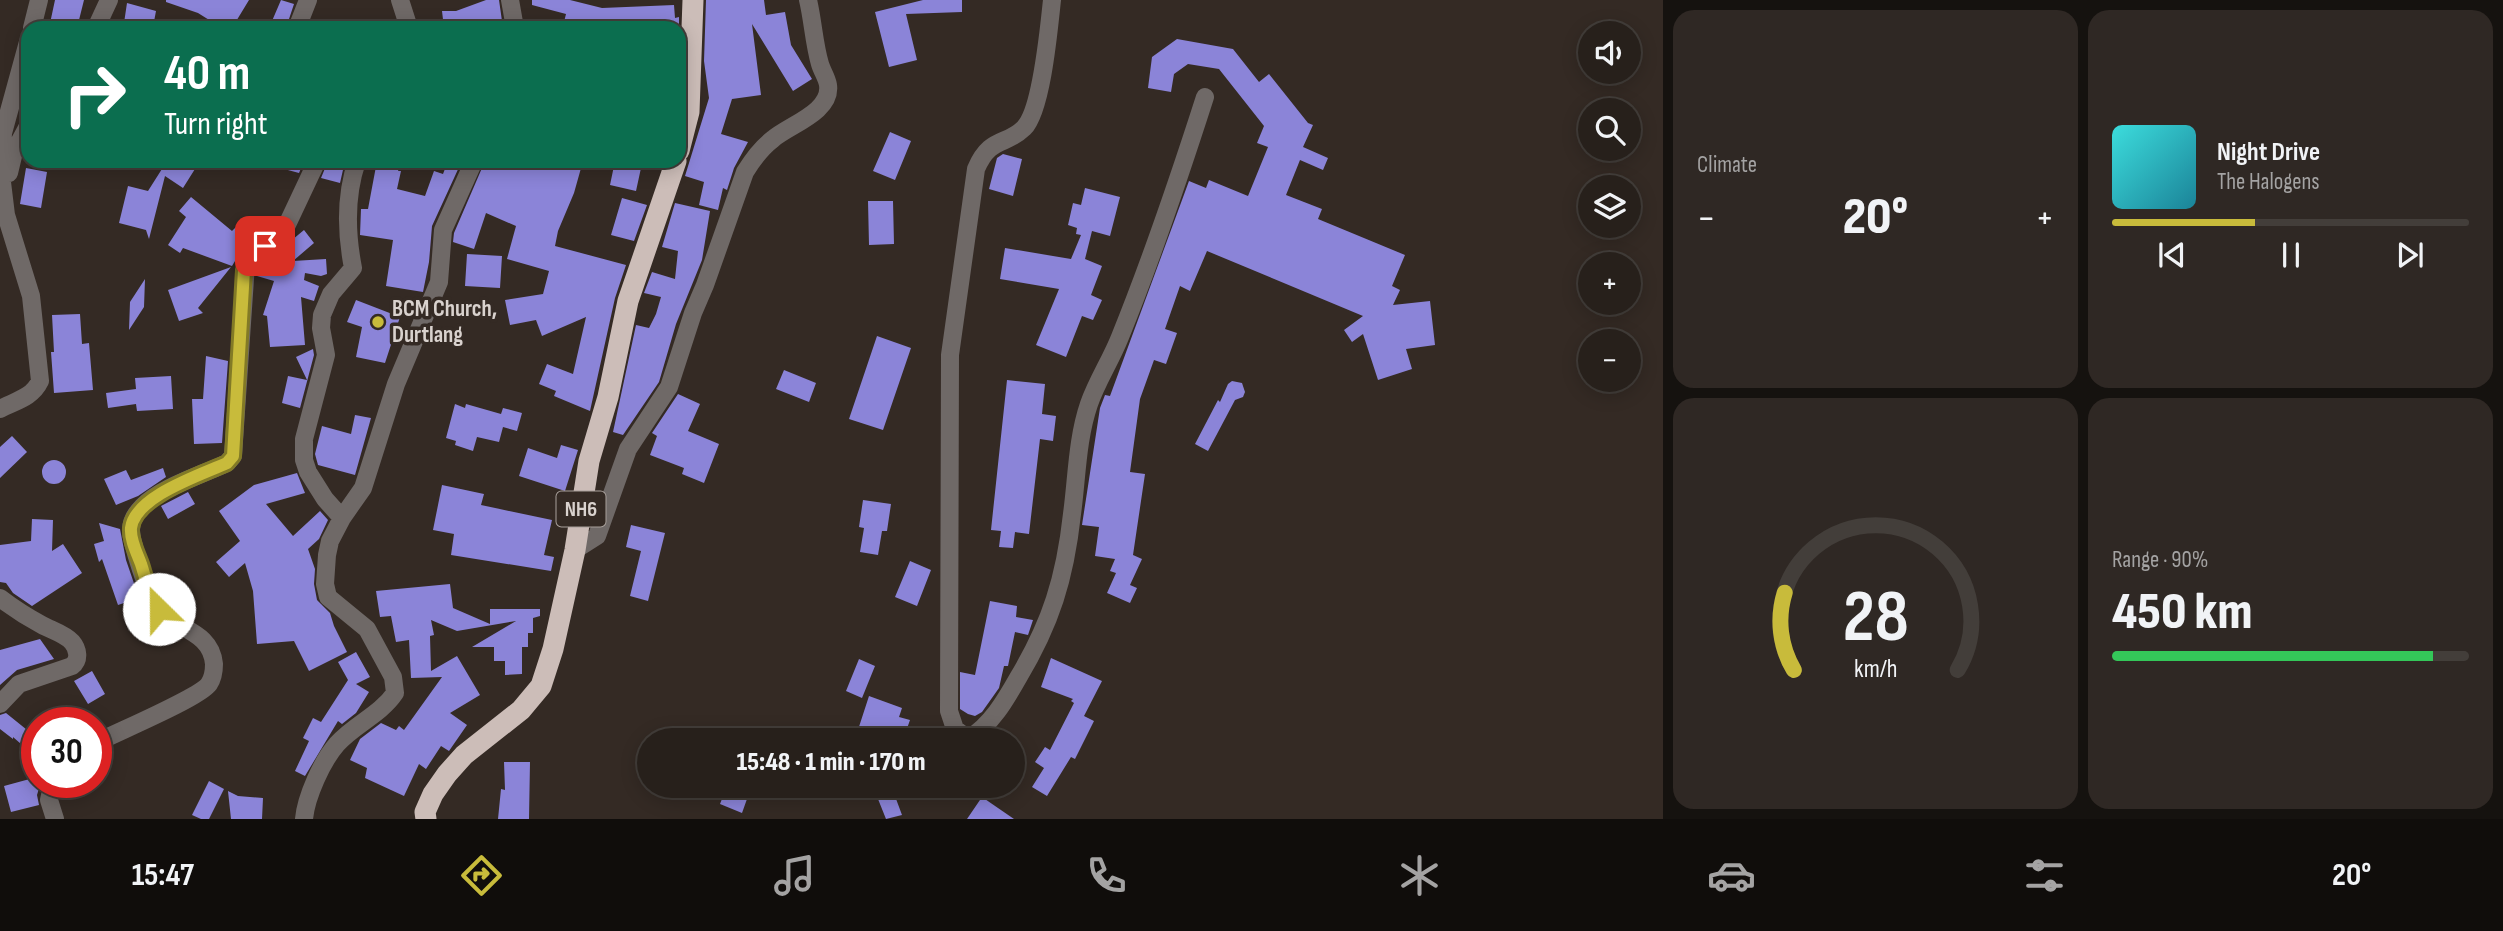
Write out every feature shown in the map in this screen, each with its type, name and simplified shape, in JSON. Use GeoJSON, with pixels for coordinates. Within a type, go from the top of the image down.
{"type":"FeatureCollection","features":[{"type":"Feature","properties":{"kind":"highway"},"geometry":{"type":"LineString","coordinates":[[686,124],[689,113],[693,0]]}},
{"type":"Feature","properties":{"kind":"highway","name":"NH6"},"geometry":{"type":"LineString","coordinates":[[426,819],[425,812],[433,794],[447,774],[464,755],[521,710],[541,686],[553,649],[575,550],[589,461],[608,397],[628,301],[674,168]]}},
{"type":"Feature","properties":{"kind":"street"},"geometry":{"type":"LineString","coordinates":[[34,21],[39,0]]}},
{"type":"Feature","properties":{"kind":"street"},"geometry":{"type":"LineString","coordinates":[[99,21],[109,0]]}},
{"type":"Feature","properties":{"kind":"street"},"geometry":{"type":"LineString","coordinates":[[300,21],[308,0]]}},
{"type":"Feature","properties":{"kind":"street"},"geometry":{"type":"LineString","coordinates":[[400,0],[406,21]]}},
{"type":"Feature","properties":{"kind":"street"},"geometry":{"type":"LineString","coordinates":[[510,0],[514,21]]}},
{"type":"Feature","properties":{"kind":"street"},"geometry":{"type":"LineString","coordinates":[[575,550],[597,536],[628,449],[668,387],[745,172],[770,141],[814,113],[827,93],[828,85],[820,63],[808,0]]}},
{"type":"Feature","properties":{"kind":"street"},"geometry":{"type":"LineString","coordinates":[[1052,0],[1036,108],[1023,130],[992,145],[976,169],[950,355],[949,712],[955,730],[968,738],[981,731],[1013,687],[1038,644],[1059,593],[1072,518],[1082,425],[1096,385],[1119,340],[1166,219],[1205,97]]}},
{"type":"Feature","properties":{"kind":"street"},"geometry":{"type":"LineString","coordinates":[[0,409],[28,396],[40,381],[31,296],[10,230],[3,201],[1,174],[3,134],[21,68]]}},
{"type":"Feature","properties":{"kind":"street"},"geometry":{"type":"LineString","coordinates":[[3,201],[14,152],[21,139]]}},
{"type":"Feature","properties":{"kind":"street"},"geometry":{"type":"LineString","coordinates":[[112,735],[202,691],[211,682],[214,665],[208,644],[163,613],[153,602],[132,539],[132,525],[139,510],[158,495],[227,463],[233,456],[246,264],[285,229],[314,168]]}},
{"type":"Feature","properties":{"kind":"street"},"geometry":{"type":"LineString","coordinates":[[342,518],[325,499],[308,472],[304,460],[304,439],[326,355],[321,328],[322,315],[331,294],[353,268],[347,233],[349,183],[354,168]]}},
{"type":"Feature","properties":{"kind":"street"},"geometry":{"type":"LineString","coordinates":[[304,819],[305,808],[316,778],[337,744],[387,705],[395,693],[393,677],[367,629],[328,597],[325,584],[327,555],[330,541],[342,518],[363,488],[396,384],[439,282],[443,230],[471,168]]}},
{"type":"Feature","properties":{"kind":"street"},"geometry":{"type":"LineString","coordinates":[[0,597],[14,609],[70,640],[77,656],[76,663],[72,666],[19,684],[0,704]]}},
{"type":"Feature","properties":{"kind":"street"},"geometry":{"type":"LineString","coordinates":[[50,798],[55,819]]}},
{"type":"Feature","properties":{"kind":"building"},"geometry":{"type":"Polygon","coordinates":[[[55,0],[84,0],[79,21],[50,21],[55,0]]]}},
{"type":"Feature","properties":{"kind":"building"},"geometry":{"type":"Polygon","coordinates":[[[249,0],[236,21],[211,21],[198,13],[166,2],[249,0]]]}},
{"type":"Feature","properties":{"kind":"building"},"geometry":{"type":"Polygon","coordinates":[[[281,0],[294,4],[288,21],[272,21],[281,0]]]}},
{"type":"Feature","properties":{"kind":"building"},"geometry":{"type":"Polygon","coordinates":[[[486,0],[499,0],[502,21],[443,21],[442,11],[456,11],[486,0]]]}},
{"type":"Feature","properties":{"kind":"building"},"geometry":{"type":"Polygon","coordinates":[[[532,0],[570,0],[602,8],[674,5],[675,18],[679,17],[679,21],[564,21],[566,14],[532,5],[532,0]]]}},
{"type":"Feature","properties":{"kind":"building"},"geometry":{"type":"Polygon","coordinates":[[[706,0],[764,0],[766,15],[785,12],[791,45],[812,79],[793,91],[752,24],[761,95],[732,99],[721,134],[748,142],[734,168],[727,190],[723,188],[718,210],[699,205],[704,182],[685,176],[709,98],[704,61],[706,0]]]}},
{"type":"Feature","properties":{"kind":"building"},"geometry":{"type":"Polygon","coordinates":[[[923,0],[962,0],[962,12],[906,14],[917,60],[889,67],[875,12],[923,0]]]}},
{"type":"Feature","properties":{"kind":"building"},"geometry":{"type":"Polygon","coordinates":[[[127,3],[156,11],[154,21],[124,21],[127,3]]]}},
{"type":"Feature","properties":{"kind":"building"},"geometry":{"type":"Polygon","coordinates":[[[1177,39],[1233,49],[1259,82],[1269,74],[1308,123],[1313,125],[1303,147],[1328,158],[1323,170],[1300,160],[1286,195],[1322,209],[1318,219],[1405,255],[1392,286],[1400,290],[1393,305],[1430,301],[1435,345],[1406,349],[1412,369],[1378,380],[1363,334],[1352,342],[1344,330],[1363,316],[1207,251],[1190,291],[1180,286],[1165,329],[1177,333],[1166,364],[1154,360],[1140,399],[1130,472],[1145,474],[1133,555],[1142,559],[1130,585],[1137,588],[1130,603],[1107,593],[1116,573],[1110,571],[1115,559],[1095,556],[1099,527],[1082,525],[1100,408],[1105,395],[1110,396],[1189,181],[1206,188],[1209,180],[1248,196],[1268,147],[1257,143],[1264,126],[1219,69],[1188,64],[1174,74],[1171,92],[1148,88],[1152,57],[1177,39]]]}},
{"type":"Feature","properties":{"kind":"building"},"geometry":{"type":"Polygon","coordinates":[[[890,132],[911,141],[895,180],[873,171],[890,132]]]}},
{"type":"Feature","properties":{"kind":"building"},"geometry":{"type":"Polygon","coordinates":[[[1003,154],[1022,159],[1013,196],[989,189],[997,158],[1003,154]]]}},
{"type":"Feature","properties":{"kind":"building"},"geometry":{"type":"Polygon","coordinates":[[[26,168],[47,172],[41,208],[20,204],[26,168]]]}},
{"type":"Feature","properties":{"kind":"building"},"geometry":{"type":"Polygon","coordinates":[[[163,168],[196,168],[183,188],[165,176],[149,239],[146,230],[119,223],[128,186],[148,191],[163,168]]]}},
{"type":"Feature","properties":{"kind":"building"},"geometry":{"type":"Polygon","coordinates":[[[280,168],[301,168],[299,173],[280,168]]]}},
{"type":"Feature","properties":{"kind":"building"},"geometry":{"type":"Polygon","coordinates":[[[325,168],[343,168],[340,183],[321,178],[325,168]]]}},
{"type":"Feature","properties":{"kind":"building"},"geometry":{"type":"Polygon","coordinates":[[[376,168],[399,168],[398,171],[401,171],[397,189],[425,196],[434,171],[443,174],[445,168],[459,168],[432,226],[423,292],[386,286],[393,240],[360,235],[361,209],[368,209],[376,168]]]}},
{"type":"Feature","properties":{"kind":"building"},"geometry":{"type":"Polygon","coordinates":[[[482,168],[581,168],[555,246],[626,265],[615,298],[590,411],[554,396],[556,391],[539,384],[547,364],[573,374],[586,317],[542,336],[536,320],[510,325],[505,300],[543,294],[549,271],[507,259],[516,226],[486,213],[474,249],[453,242],[454,233],[482,168]]]}},
{"type":"Feature","properties":{"kind":"building"},"geometry":{"type":"Polygon","coordinates":[[[614,168],[641,168],[636,191],[610,185],[614,168]]]}},
{"type":"Feature","properties":{"kind":"building"},"geometry":{"type":"Polygon","coordinates":[[[1085,188],[1120,197],[1110,236],[1092,231],[1085,259],[1102,266],[1091,295],[1102,300],[1093,320],[1082,316],[1066,357],[1036,345],[1059,289],[1000,279],[1005,248],[1071,259],[1081,235],[1076,234],[1077,228],[1068,225],[1073,203],[1081,205],[1085,188]]]}},
{"type":"Feature","properties":{"kind":"building"},"geometry":{"type":"Polygon","coordinates":[[[191,197],[232,231],[236,227],[253,240],[241,251],[232,266],[183,248],[180,253],[168,245],[186,217],[179,211],[191,197]]]}},
{"type":"Feature","properties":{"kind":"building"},"geometry":{"type":"Polygon","coordinates":[[[622,198],[647,205],[634,241],[611,235],[622,198]]]}},
{"type":"Feature","properties":{"kind":"building"},"geometry":{"type":"Polygon","coordinates":[[[868,201],[893,201],[894,244],[869,245],[868,201]]]}},
{"type":"Feature","properties":{"kind":"building"},"geometry":{"type":"Polygon","coordinates":[[[675,203],[710,211],[702,260],[676,324],[659,382],[623,435],[613,432],[636,325],[649,328],[661,297],[644,293],[652,272],[675,279],[678,251],[662,247],[675,203]]]}},
{"type":"Feature","properties":{"kind":"building"},"geometry":{"type":"Polygon","coordinates":[[[304,230],[314,243],[293,261],[326,259],[327,274],[321,276],[305,273],[304,280],[319,286],[314,301],[301,297],[305,345],[270,347],[267,316],[263,315],[274,281],[257,276],[257,269],[304,230]]]}},
{"type":"Feature","properties":{"kind":"building"},"geometry":{"type":"Polygon","coordinates":[[[467,254],[502,256],[500,288],[465,286],[467,254]]]}},
{"type":"Feature","properties":{"kind":"building"},"geometry":{"type":"Polygon","coordinates":[[[231,267],[198,308],[203,313],[179,321],[168,290],[231,267]]]}},
{"type":"Feature","properties":{"kind":"building"},"geometry":{"type":"Polygon","coordinates":[[[145,279],[144,307],[129,330],[130,302],[145,279]]]}},
{"type":"Feature","properties":{"kind":"building"},"geometry":{"type":"Polygon","coordinates":[[[356,300],[400,317],[385,363],[356,357],[362,327],[347,322],[356,300]]]}},
{"type":"Feature","properties":{"kind":"building"},"geometry":{"type":"Polygon","coordinates":[[[80,314],[82,344],[89,343],[93,390],[54,393],[52,315],[80,314]]]}},
{"type":"Feature","properties":{"kind":"building"},"geometry":{"type":"Polygon","coordinates":[[[877,336],[911,348],[883,430],[849,419],[877,336]]]}},
{"type":"Feature","properties":{"kind":"building"},"geometry":{"type":"Polygon","coordinates":[[[313,349],[314,355],[300,408],[282,403],[288,376],[307,380],[296,357],[313,349]]]}},
{"type":"Feature","properties":{"kind":"building"},"geometry":{"type":"Polygon","coordinates":[[[206,356],[228,361],[222,443],[194,444],[192,399],[203,399],[206,356]]]}},
{"type":"Feature","properties":{"kind":"building"},"geometry":{"type":"Polygon","coordinates":[[[784,370],[816,383],[809,402],[776,389],[784,370]]]}},
{"type":"Feature","properties":{"kind":"building"},"geometry":{"type":"Polygon","coordinates":[[[171,376],[173,409],[137,411],[136,404],[108,408],[106,393],[136,389],[135,378],[171,376]]]}},
{"type":"Feature","properties":{"kind":"building"},"geometry":{"type":"Polygon","coordinates":[[[1007,380],[1045,384],[1042,414],[1056,416],[1053,441],[1040,439],[1029,534],[1015,532],[1013,548],[999,547],[1001,531],[991,530],[1007,380]]]}},
{"type":"Feature","properties":{"kind":"building"},"geometry":{"type":"Polygon","coordinates":[[[1232,381],[1242,383],[1245,392],[1243,397],[1235,400],[1208,451],[1195,444],[1218,400],[1220,402],[1232,381]]]}},
{"type":"Feature","properties":{"kind":"building"},"geometry":{"type":"Polygon","coordinates":[[[678,394],[700,404],[688,431],[719,444],[704,483],[682,474],[684,468],[650,455],[657,436],[652,433],[678,394]]]}},
{"type":"Feature","properties":{"kind":"building"},"geometry":{"type":"Polygon","coordinates":[[[455,404],[465,408],[466,404],[501,414],[503,408],[522,413],[517,431],[503,427],[499,442],[477,437],[473,451],[455,445],[456,441],[446,438],[455,404]]]}},
{"type":"Feature","properties":{"kind":"building"},"geometry":{"type":"Polygon","coordinates":[[[355,415],[371,418],[355,475],[318,465],[315,454],[322,426],[351,434],[355,415]]]}},
{"type":"Feature","properties":{"kind":"building"},"geometry":{"type":"Polygon","coordinates":[[[12,436],[27,452],[0,478],[0,447],[12,436]]]}},
{"type":"Feature","properties":{"kind":"building"},"geometry":{"type":"Polygon","coordinates":[[[561,445],[578,450],[565,491],[519,476],[528,448],[557,458],[561,445]]]}},
{"type":"Feature","properties":{"kind":"building"},"geometry":{"type":"Polygon","coordinates":[[[54,460],[65,467],[66,472],[59,483],[54,484],[43,477],[42,472],[49,461],[54,460]]]}},
{"type":"Feature","properties":{"kind":"building"},"geometry":{"type":"Polygon","coordinates":[[[163,468],[166,477],[138,496],[116,505],[104,479],[126,470],[131,480],[163,468]]]}},
{"type":"Feature","properties":{"kind":"building"},"geometry":{"type":"Polygon","coordinates":[[[297,473],[305,493],[266,504],[293,536],[320,511],[328,520],[319,539],[308,549],[315,569],[317,600],[330,613],[347,652],[309,671],[294,641],[257,644],[253,591],[245,563],[229,577],[216,562],[240,541],[219,511],[254,485],[297,473]]]}},
{"type":"Feature","properties":{"kind":"building"},"geometry":{"type":"Polygon","coordinates":[[[442,485],[484,494],[481,505],[552,520],[544,555],[554,557],[551,571],[451,555],[454,534],[433,530],[442,485]]]}},
{"type":"Feature","properties":{"kind":"building"},"geometry":{"type":"Polygon","coordinates":[[[188,492],[195,504],[168,519],[161,506],[188,492]]]}},
{"type":"Feature","properties":{"kind":"building"},"geometry":{"type":"Polygon","coordinates":[[[863,500],[891,504],[887,531],[882,531],[878,555],[860,552],[864,528],[859,527],[863,500]]]}},
{"type":"Feature","properties":{"kind":"building"},"geometry":{"type":"Polygon","coordinates":[[[32,519],[53,520],[52,551],[63,544],[82,573],[32,606],[13,593],[6,583],[0,582],[0,545],[31,541],[32,519]]]}},
{"type":"Feature","properties":{"kind":"building"},"geometry":{"type":"Polygon","coordinates":[[[99,523],[120,529],[126,560],[139,598],[118,605],[94,544],[104,541],[99,523]]]}},
{"type":"Feature","properties":{"kind":"building"},"geometry":{"type":"Polygon","coordinates":[[[631,525],[665,533],[648,601],[630,596],[641,551],[626,547],[631,525]]]}},
{"type":"Feature","properties":{"kind":"building"},"geometry":{"type":"Polygon","coordinates":[[[910,561],[931,570],[917,606],[895,597],[910,561]]]}},
{"type":"Feature","properties":{"kind":"building"},"geometry":{"type":"Polygon","coordinates":[[[450,584],[453,608],[490,624],[490,609],[540,609],[540,616],[533,618],[533,633],[528,633],[528,647],[522,647],[522,674],[505,675],[505,661],[494,661],[494,647],[472,647],[516,621],[457,631],[431,620],[434,635],[430,636],[431,671],[457,656],[480,695],[450,713],[467,725],[449,751],[441,746],[426,769],[419,764],[404,796],[365,778],[367,768],[350,760],[360,739],[381,723],[396,730],[399,726],[404,730],[442,677],[411,678],[409,640],[396,642],[391,616],[380,617],[376,591],[450,584]]]}},
{"type":"Feature","properties":{"kind":"building"},"geometry":{"type":"Polygon","coordinates":[[[990,601],[1017,606],[1016,617],[1033,620],[1028,635],[1015,632],[1008,666],[1004,666],[999,688],[982,712],[975,716],[960,709],[960,672],[975,675],[990,601]]]}},
{"type":"Feature","properties":{"kind":"building"},"geometry":{"type":"Polygon","coordinates":[[[40,639],[54,659],[17,670],[0,685],[0,650],[40,639]]]}},
{"type":"Feature","properties":{"kind":"building"},"geometry":{"type":"Polygon","coordinates":[[[356,652],[370,677],[356,684],[369,692],[356,713],[342,724],[338,721],[305,776],[295,771],[309,741],[303,738],[313,718],[321,722],[348,680],[338,662],[356,652]]]}},
{"type":"Feature","properties":{"kind":"building"},"geometry":{"type":"Polygon","coordinates":[[[1051,658],[1102,681],[1084,716],[1094,721],[1075,759],[1071,757],[1047,796],[1032,787],[1044,768],[1035,762],[1045,747],[1050,750],[1074,703],[1071,701],[1073,699],[1041,687],[1051,658]]]}},
{"type":"Feature","properties":{"kind":"building"},"geometry":{"type":"Polygon","coordinates":[[[859,659],[875,666],[862,698],[846,691],[859,659]]]}},
{"type":"Feature","properties":{"kind":"building"},"geometry":{"type":"Polygon","coordinates":[[[92,671],[105,694],[88,704],[74,681],[92,671]]]}},
{"type":"Feature","properties":{"kind":"building"},"geometry":{"type":"Polygon","coordinates":[[[869,696],[902,708],[899,717],[910,720],[907,728],[859,728],[869,696]]]}},
{"type":"Feature","properties":{"kind":"building"},"geometry":{"type":"Polygon","coordinates":[[[6,713],[21,725],[21,744],[0,729],[0,715],[6,713]]]}},
{"type":"Feature","properties":{"kind":"building"},"geometry":{"type":"Polygon","coordinates":[[[504,762],[530,762],[529,819],[498,819],[501,789],[505,790],[504,762]]]}},
{"type":"Feature","properties":{"kind":"building"},"geometry":{"type":"Polygon","coordinates":[[[21,781],[21,798],[38,798],[39,805],[11,812],[4,786],[21,781]]]}},
{"type":"Feature","properties":{"kind":"building"},"geometry":{"type":"Polygon","coordinates":[[[209,781],[224,789],[209,819],[201,819],[192,815],[209,781]]]}},
{"type":"Feature","properties":{"kind":"building"},"geometry":{"type":"Polygon","coordinates":[[[228,791],[238,796],[263,798],[262,819],[231,819],[228,791]]]}},
{"type":"Feature","properties":{"kind":"building"},"geometry":{"type":"Polygon","coordinates":[[[722,798],[747,799],[742,813],[720,804],[722,798]]]}},
{"type":"Feature","properties":{"kind":"building"},"geometry":{"type":"Polygon","coordinates":[[[878,798],[896,798],[902,815],[886,819],[878,798]]]}},
{"type":"Feature","properties":{"kind":"building"},"geometry":{"type":"Polygon","coordinates":[[[983,798],[1014,819],[967,819],[983,798]]]}},
{"type":"Feature","properties":{"kind":"place","name":"BCM Church, Durtlang"},"geometry":{"type":"Point","coordinates":[378,322]}},
{"type":"Feature","properties":{"kind":"route"},"geometry":{"type":"LineString","coordinates":[[159,609],[152,598],[132,539],[134,518],[144,505],[158,495],[227,463],[233,456],[244,270],[247,261],[265,246]]}}]}
